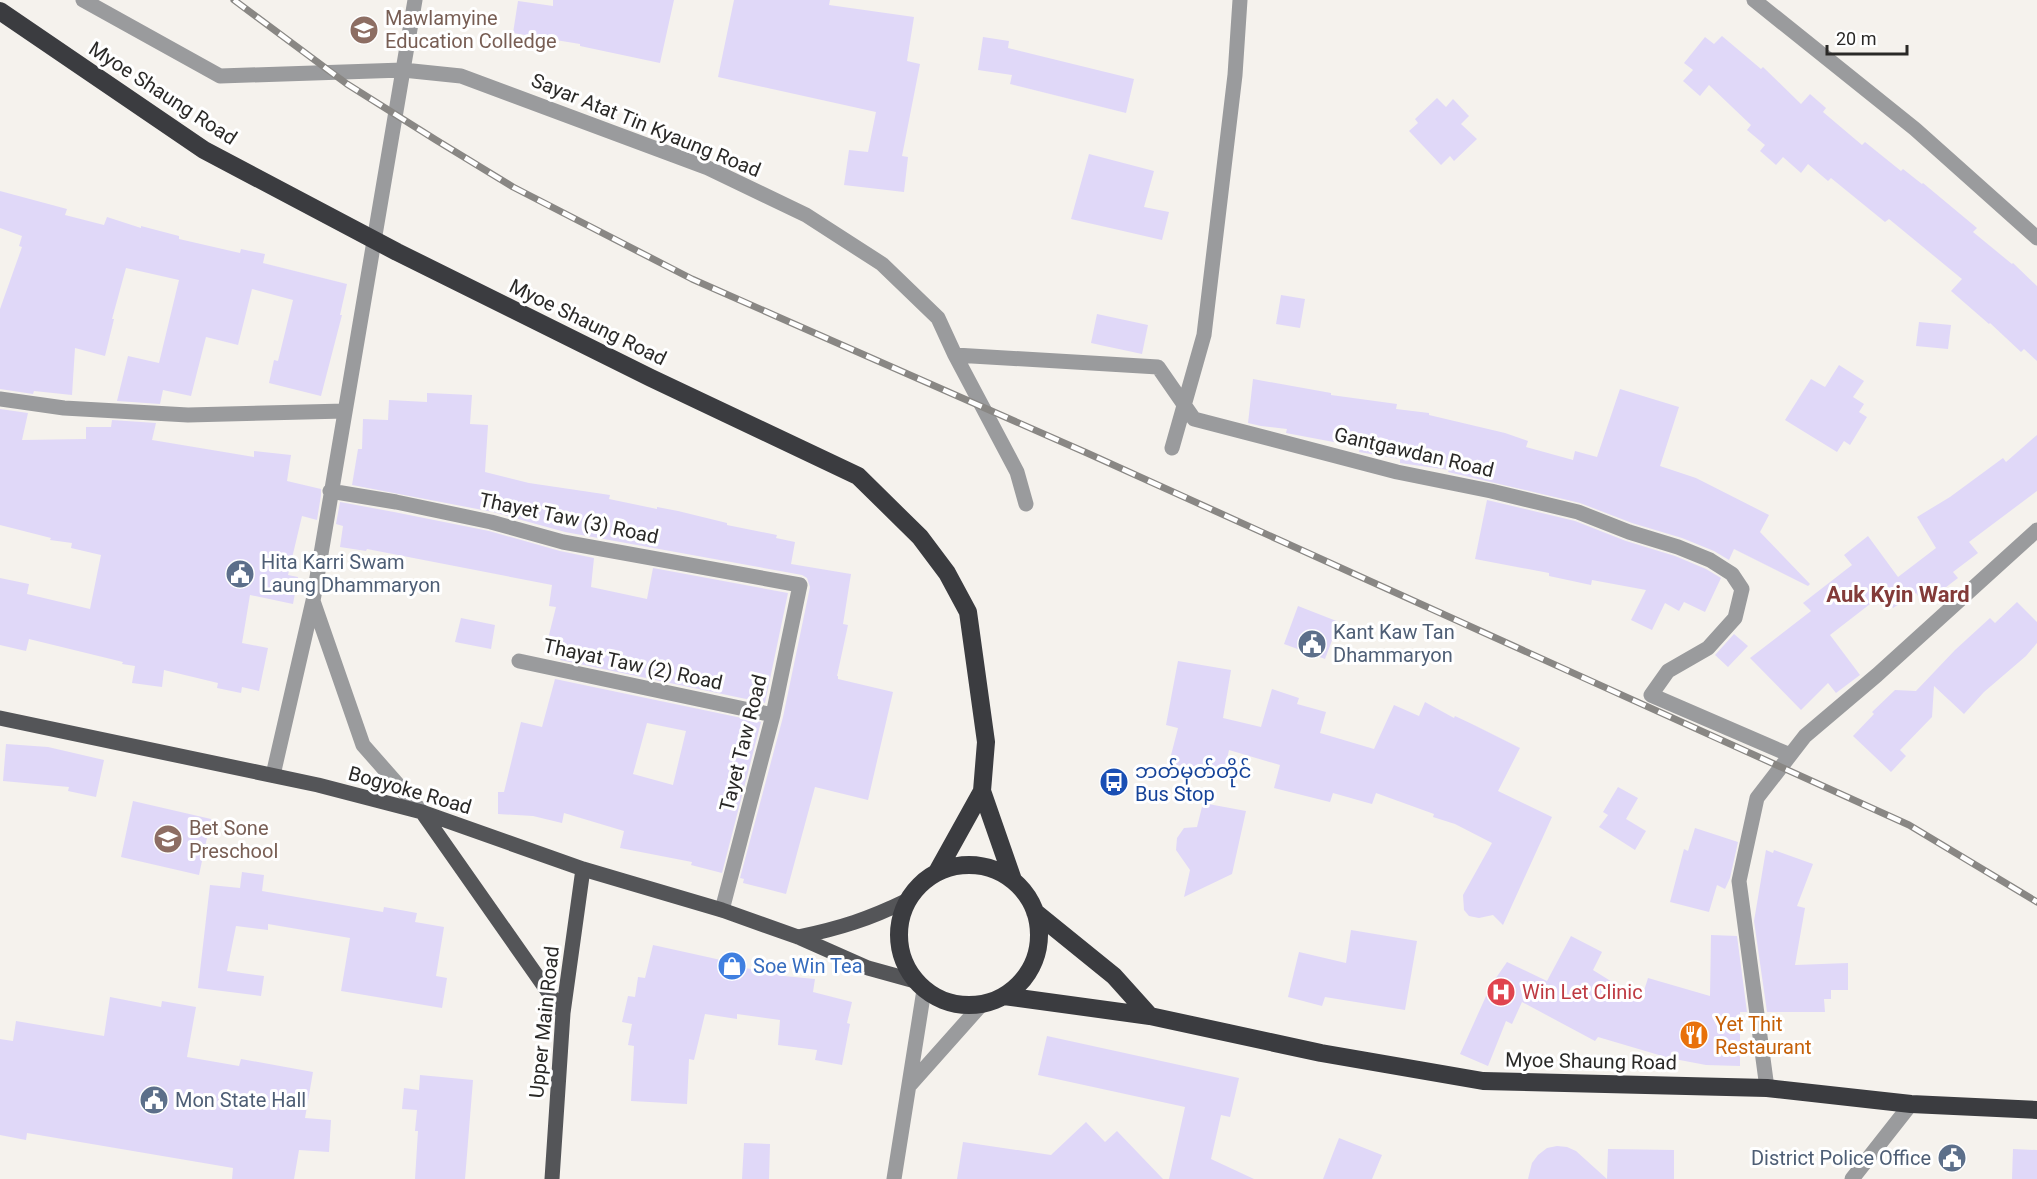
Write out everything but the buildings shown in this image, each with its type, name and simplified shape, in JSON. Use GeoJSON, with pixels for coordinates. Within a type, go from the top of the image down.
{"type":"FeatureCollection","features":[{"type":"Feature","properties":{"kind":"highway","name":"Myoe Shaung Road"},"geometry":{"type":"LineString","coordinates":[[0,11],[204,150],[397,252],[651,378],[858,476],[920,537],[948,573],[968,612],[986,742],[982,791],[1013,880]]}},
{"type":"Feature","properties":{"kind":"highway","name":"Myoe Shaung Road"},"geometry":{"type":"LineString","coordinates":[[937,872],[982,791]]}},
{"type":"Feature","properties":{"kind":"highway"},"geometry":{"type":"LineString","coordinates":[[976,865],[996,870],[1013,880],[1026,895],[1035,912],[1039,936],[1035,960],[1023,980],[1004,996],[982,1004],[962,1005],[942,1000],[920,985],[904,962],[898,941],[900,920],[908,900],[921,884],[937,872],[956,866],[976,865]]}},
{"type":"Feature","properties":{"kind":"highway"},"geometry":{"type":"LineString","coordinates":[[1035,912],[1114,976],[1150,1016]]}},
{"type":"Feature","properties":{"kind":"highway","name":"Myoe Shaung Road"},"geometry":{"type":"LineString","coordinates":[[1004,996],[1150,1016],[1321,1053],[1483,1081],[1767,1088],[1911,1104],[2037,1110]]}},
{"type":"Feature","properties":{"kind":"main road","name":"Bogyoke Road"},"geometry":{"type":"LineString","coordinates":[[0,718],[273,775],[422,812],[583,869],[722,910],[798,937],[868,968],[920,985]]}},
{"type":"Feature","properties":{"kind":"main road"},"geometry":{"type":"LineString","coordinates":[[422,812],[563,1013]]}},
{"type":"Feature","properties":{"kind":"main road","name":"Upper Main Road"},"geometry":{"type":"LineString","coordinates":[[552,1179],[563,1013],[583,869]]}},
{"type":"Feature","properties":{"kind":"main road"},"geometry":{"type":"LineString","coordinates":[[798,937],[843,927],[908,900]]}},
{"type":"Feature","properties":{"kind":"street","name":"Sayar Atat Tin Kyaung Road"},"geometry":{"type":"LineString","coordinates":[[83,0],[220,76],[403,70],[461,76],[708,168],[807,214],[882,264],[938,318],[955,355]]}},
{"type":"Feature","properties":{"kind":"street"},"geometry":{"type":"LineString","coordinates":[[273,775],[313,601],[415,0]]}},
{"type":"Feature","properties":{"kind":"street"},"geometry":{"type":"LineString","coordinates":[[1172,448],[1204,335],[1235,75],[1240,0]]}},
{"type":"Feature","properties":{"kind":"street"},"geometry":{"type":"LineString","coordinates":[[1754,0],[1915,129],[2037,238]]}},
{"type":"Feature","properties":{"kind":"street"},"geometry":{"type":"LineString","coordinates":[[955,355],[1017,472],[1026,504]]}},
{"type":"Feature","properties":{"kind":"street","name":"Gantgawdan Road"},"geometry":{"type":"LineString","coordinates":[[955,355],[1158,367],[1194,419],[1396,472],[1491,491],[1578,512],[1710,560],[1732,574],[1742,589],[1735,618],[1707,648],[1668,671],[1651,694],[1790,755]]}},
{"type":"Feature","properties":{"kind":"street"},"geometry":{"type":"LineString","coordinates":[[0,399],[64,408],[188,416],[345,411]]}},
{"type":"Feature","properties":{"kind":"street","name":"Thayet Taw (3) Road"},"geometry":{"type":"LineString","coordinates":[[330,491],[491,522],[563,542],[800,585]]}},
{"type":"Feature","properties":{"kind":"street"},"geometry":{"type":"LineString","coordinates":[[1767,1088],[1739,881],[1757,798],[1805,736],[1877,675],[2037,530]]}},
{"type":"Feature","properties":{"kind":"street","name":"Tayet Taw Road"},"geometry":{"type":"LineString","coordinates":[[722,910],[773,715],[800,585]]}},
{"type":"Feature","properties":{"kind":"street"},"geometry":{"type":"LineString","coordinates":[[313,601],[363,745],[422,812]]}},
{"type":"Feature","properties":{"kind":"street","name":"Thayat Taw (2) Road"},"geometry":{"type":"LineString","coordinates":[[519,661],[773,715]]}},
{"type":"Feature","properties":{"kind":"street"},"geometry":{"type":"LineString","coordinates":[[894,1179],[909,1086],[920,985]]}},
{"type":"Feature","properties":{"kind":"street"},"geometry":{"type":"LineString","coordinates":[[909,1086],[982,1004]]}},
{"type":"Feature","properties":{"kind":"street"},"geometry":{"type":"LineString","coordinates":[[1852,1179],[1911,1104]]}},
{"type":"Feature","properties":{"kind":"railway"},"geometry":{"type":"LineString","coordinates":[[234,0],[347,84],[513,187],[692,279],[1087,453],[1909,825],[2037,902]]}},
{"type":"Feature","properties":{"kind":"place","name":"Mawlamyine Education Colledge"},"geometry":{"type":"Point","coordinates":[364,30]}},
{"type":"Feature","properties":{"kind":"place","name":"Hita Karri Swam Laung Dhammaryon"},"geometry":{"type":"Point","coordinates":[240,574]}},
{"type":"Feature","properties":{"kind":"place","name":"Kant Kaw Tan Dhammaryon"},"geometry":{"type":"Point","coordinates":[1312,644]}},
{"type":"Feature","properties":{"kind":"place","name":"ဘတ်မှတ်တိုင် Bus Stop"},"geometry":{"type":"Point","coordinates":[1114,782]}},
{"type":"Feature","properties":{"kind":"place","name":"Bet Sone Preschool"},"geometry":{"type":"Point","coordinates":[168,839]}},
{"type":"Feature","properties":{"kind":"place","name":"Soe Win Tea"},"geometry":{"type":"Point","coordinates":[732,966]}},
{"type":"Feature","properties":{"kind":"place","name":"Win Let Clinic"},"geometry":{"type":"Point","coordinates":[1501,992]}},
{"type":"Feature","properties":{"kind":"place","name":"Yet Thit Restaurant"},"geometry":{"type":"Point","coordinates":[1694,1035]}},
{"type":"Feature","properties":{"kind":"place","name":"Mon State Hall"},"geometry":{"type":"Point","coordinates":[154,1100]}},
{"type":"Feature","properties":{"kind":"place","name":"District Police Office"},"geometry":{"type":"Point","coordinates":[1952,1158]}},
{"type":"Feature","properties":{"kind":"district","name":"Auk Kyin Ward"},"geometry":{"type":"Point","coordinates":[1898,594]}}]}
